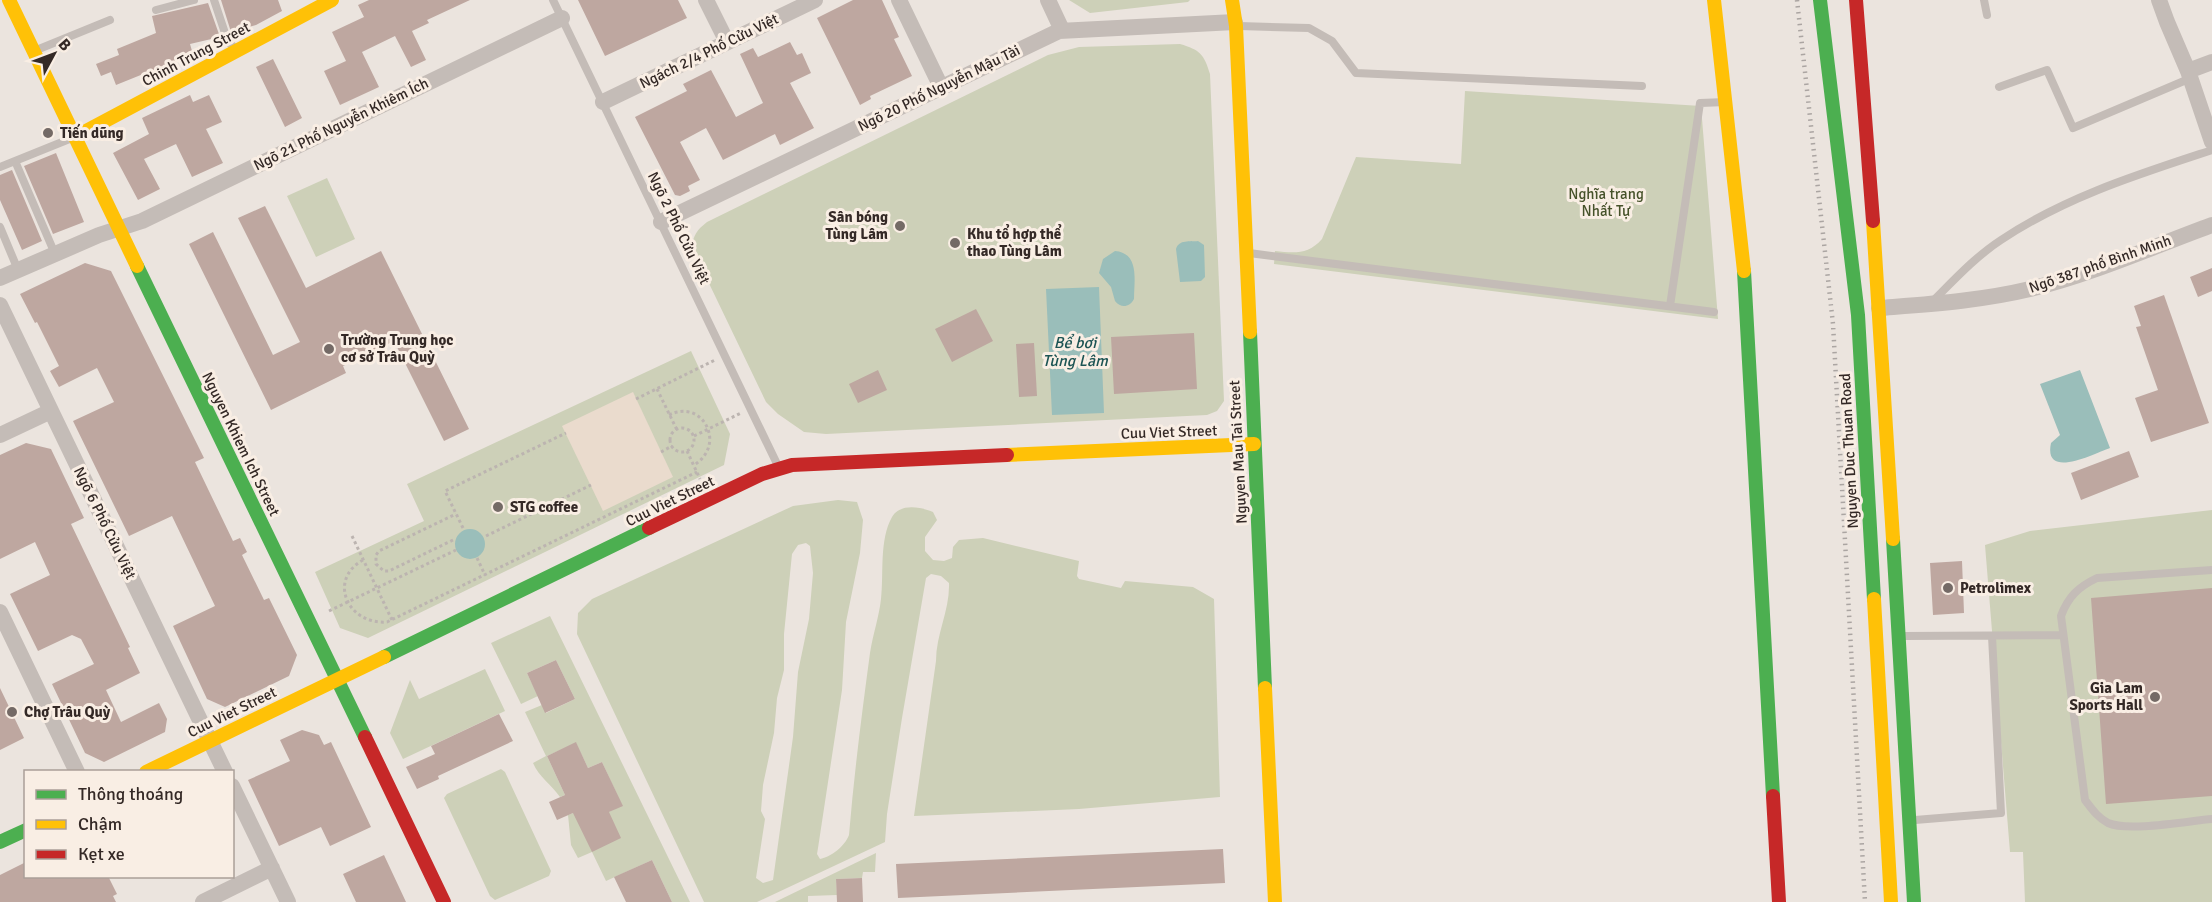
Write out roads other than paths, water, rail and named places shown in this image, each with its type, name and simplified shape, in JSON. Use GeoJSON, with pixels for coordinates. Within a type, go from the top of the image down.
{"type":"FeatureCollection","features":[{"type":"Feature","properties":{"kind":"main road","name":"Nguyen Khiem Ich Street"},"geometry":{"type":"LineString","coordinates":[[9,0],[444,902]]}},
{"type":"Feature","properties":{"kind":"main road","name":"Chinh Trung Street"},"geometry":{"type":"LineString","coordinates":[[75,137],[332,0]]}},
{"type":"Feature","properties":{"kind":"main road","name":"Nguyen Mau Tai Street"},"geometry":{"type":"LineString","coordinates":[[1232,0],[1246,252],[1275,902]]}},
{"type":"Feature","properties":{"kind":"main road"},"geometry":{"type":"LineString","coordinates":[[1714,0],[1748,307],[1779,902]]}},
{"type":"Feature","properties":{"kind":"main road","name":"Nguyen Duc Thuan Road"},"geometry":{"type":"LineString","coordinates":[[1820,0],[1858,315],[1890,902]]}},
{"type":"Feature","properties":{"kind":"main road"},"geometry":{"type":"LineString","coordinates":[[1856,0],[1879,308],[1914,902]]}},
{"type":"Feature","properties":{"kind":"main road","name":"Cuu Viet Street"},"geometry":{"type":"LineString","coordinates":[[149,770],[752,479],[780,468],[808,464],[1254,444]]}},
{"type":"Feature","properties":{"kind":"main road"},"geometry":{"type":"LineString","coordinates":[[1874,606],[1897,605]]}},
{"type":"Feature","properties":{"kind":"main road"},"geometry":{"type":"LineString","coordinates":[[0,842],[24,831]]}},
{"type":"Feature","properties":{"kind":"street"},"geometry":{"type":"LineString","coordinates":[[706,0],[727,42]]}},
{"type":"Feature","properties":{"kind":"street","name":"Ngách 2/4 Phố Cửu Việt"},"geometry":{"type":"LineString","coordinates":[[603,102],[815,0]]}},
{"type":"Feature","properties":{"kind":"street"},"geometry":{"type":"LineString","coordinates":[[899,0],[941,87]]}},
{"type":"Feature","properties":{"kind":"street"},"geometry":{"type":"LineString","coordinates":[[1048,0],[1062,30]]}},
{"type":"Feature","properties":{"kind":"street"},"geometry":{"type":"LineString","coordinates":[[2159,0],[2190,74],[2212,142]]}},
{"type":"Feature","properties":{"kind":"street","name":"Ngõ 21 Phố Nguyễn Khiêm Ích"},"geometry":{"type":"LineString","coordinates":[[0,278],[119,228],[142,221],[562,18]]}},
{"type":"Feature","properties":{"kind":"street","name":"Ngõ 20 Phố Nguyễn Mậu Tài"},"geometry":{"type":"LineString","coordinates":[[661,222],[1062,30],[1235,24]]}},
{"type":"Feature","properties":{"kind":"street"},"geometry":{"type":"LineString","coordinates":[[2190,74],[2212,62]]}},
{"type":"Feature","properties":{"kind":"street","name":"Ngõ 387 phố Bình Minh"},"geometry":{"type":"LineString","coordinates":[[1879,308],[1988,297],[2030,289],[2071,277],[2212,225]]}},
{"type":"Feature","properties":{"kind":"street","name":"Ngõ 6 Phố Cửu Việt"},"geometry":{"type":"LineString","coordinates":[[0,305],[224,770]]}},
{"type":"Feature","properties":{"kind":"street"},"geometry":{"type":"LineString","coordinates":[[0,435],[51,411]]}},
{"type":"Feature","properties":{"kind":"street"},"geometry":{"type":"LineString","coordinates":[[0,612],[77,770]]}},
{"type":"Feature","properties":{"kind":"street"},"geometry":{"type":"LineString","coordinates":[[234,790],[288,902]]}},
{"type":"Feature","properties":{"kind":"street"},"geometry":{"type":"LineString","coordinates":[[203,902],[272,868]]}},
{"type":"Feature","properties":{"kind":"lane"},"geometry":{"type":"LineString","coordinates":[[156,10],[194,0]]}},
{"type":"Feature","properties":{"kind":"lane"},"geometry":{"type":"LineString","coordinates":[[214,0],[228,42],[237,50]]}},
{"type":"Feature","properties":{"kind":"lane","name":"Ngõ 2 Phố Cửu Việt"},"geometry":{"type":"LineString","coordinates":[[553,0],[780,468]]}},
{"type":"Feature","properties":{"kind":"lane"},"geometry":{"type":"LineString","coordinates":[[1984,0],[1987,15]]}},
{"type":"Feature","properties":{"kind":"lane"},"geometry":{"type":"LineString","coordinates":[[34,51],[110,20]]}},
{"type":"Feature","properties":{"kind":"lane"},"geometry":{"type":"LineString","coordinates":[[1235,24],[1309,28],[1332,41],[1356,73],[1642,86]]}},
{"type":"Feature","properties":{"kind":"lane"},"geometry":{"type":"LineString","coordinates":[[1999,87],[2047,70],[2073,128],[2190,74]]}},
{"type":"Feature","properties":{"kind":"lane"},"geometry":{"type":"LineString","coordinates":[[1670,306],[1700,104],[1727,102]]}},
{"type":"Feature","properties":{"kind":"lane"},"geometry":{"type":"LineString","coordinates":[[0,167],[75,137]]}},
{"type":"Feature","properties":{"kind":"lane"},"geometry":{"type":"LineString","coordinates":[[1930,304],[1982,254],[2036,220],[2099,188],[2212,150]]}},
{"type":"Feature","properties":{"kind":"lane"},"geometry":{"type":"LineString","coordinates":[[15,161],[55,254]]}},
{"type":"Feature","properties":{"kind":"lane"},"geometry":{"type":"LineString","coordinates":[[0,227],[18,270]]}},
{"type":"Feature","properties":{"kind":"lane"},"geometry":{"type":"LineString","coordinates":[[1246,252],[1714,312]]}},
{"type":"Feature","properties":{"kind":"lane"},"geometry":{"type":"LineString","coordinates":[[2212,570],[2097,578],[2082,585],[2066,600],[2061,616],[2085,800],[2095,815],[2109,823],[2124,827],[2212,819]]}},
{"type":"Feature","properties":{"kind":"lane"},"geometry":{"type":"LineString","coordinates":[[1898,636],[2062,635]]}},
{"type":"Feature","properties":{"kind":"lane"},"geometry":{"type":"LineString","coordinates":[[1909,821],[2001,813],[1992,636]]}},
{"type":"Feature","properties":{"kind":"water"},"geometry":{"type":"Polygon","coordinates":[[[1198,241],[1204,245],[1205,277],[1201,281],[1180,282],[1177,246],[1182,242],[1198,241]]]}},
{"type":"Feature","properties":{"kind":"water"},"geometry":{"type":"Polygon","coordinates":[[[1115,251],[1129,257],[1134,269],[1134,299],[1125,306],[1115,301],[1111,287],[1099,273],[1103,259],[1115,251]]]}},
{"type":"Feature","properties":{"kind":"water","name":"Bể bơi Tùng Lâm"},"geometry":{"type":"Polygon","coordinates":[[[1099,287],[1104,413],[1052,415],[1046,289],[1099,287]]]}},
{"type":"Feature","properties":{"kind":"water"},"geometry":{"type":"Polygon","coordinates":[[[2080,370],[2110,448],[2083,459],[2062,463],[2055,461],[2051,454],[2051,443],[2060,435],[2040,384],[2080,370]]]}},
{"type":"Feature","properties":{"kind":"water"},"geometry":{"type":"Polygon","coordinates":[[[470,529],[476,530],[484,538],[484,550],[476,558],[470,559],[464,558],[456,550],[455,544],[456,538],[464,530],[470,529]]]}},
{"type":"Feature","properties":{"kind":"railway"},"geometry":{"type":"LineString","coordinates":[[1797,0],[1833,324],[1865,902]]}},
{"type":"Feature","properties":{"kind":"place","name":"Tiến dũng"},"geometry":{"type":"Point","coordinates":[48,133]}},
{"type":"Feature","properties":{"kind":"place","name":"Sân bóng Tùng Lâm"},"geometry":{"type":"Point","coordinates":[900,226]}},
{"type":"Feature","properties":{"kind":"place","name":"Khu tổ hợp thể thao Tùng Lâm"},"geometry":{"type":"Point","coordinates":[955,243]}},
{"type":"Feature","properties":{"kind":"place","name":"Trường Trung học cơ sở Trâu Quỳ"},"geometry":{"type":"Point","coordinates":[329,349]}},
{"type":"Feature","properties":{"kind":"place","name":"STG coffee"},"geometry":{"type":"Point","coordinates":[498,507]}},
{"type":"Feature","properties":{"kind":"place","name":"Petrolimex"},"geometry":{"type":"Point","coordinates":[1948,588]}},
{"type":"Feature","properties":{"kind":"place","name":"Gia Lam Sports Hall"},"geometry":{"type":"Point","coordinates":[2155,697]}},
{"type":"Feature","properties":{"kind":"place","name":"Chợ Trâu Quỳ"},"geometry":{"type":"Point","coordinates":[12,712]}},
{"type":"Feature","properties":{"kind":"park label","name":"Nghĩa trang Nhất Tự"},"geometry":{"type":"Point","coordinates":[1606,202]}}]}
